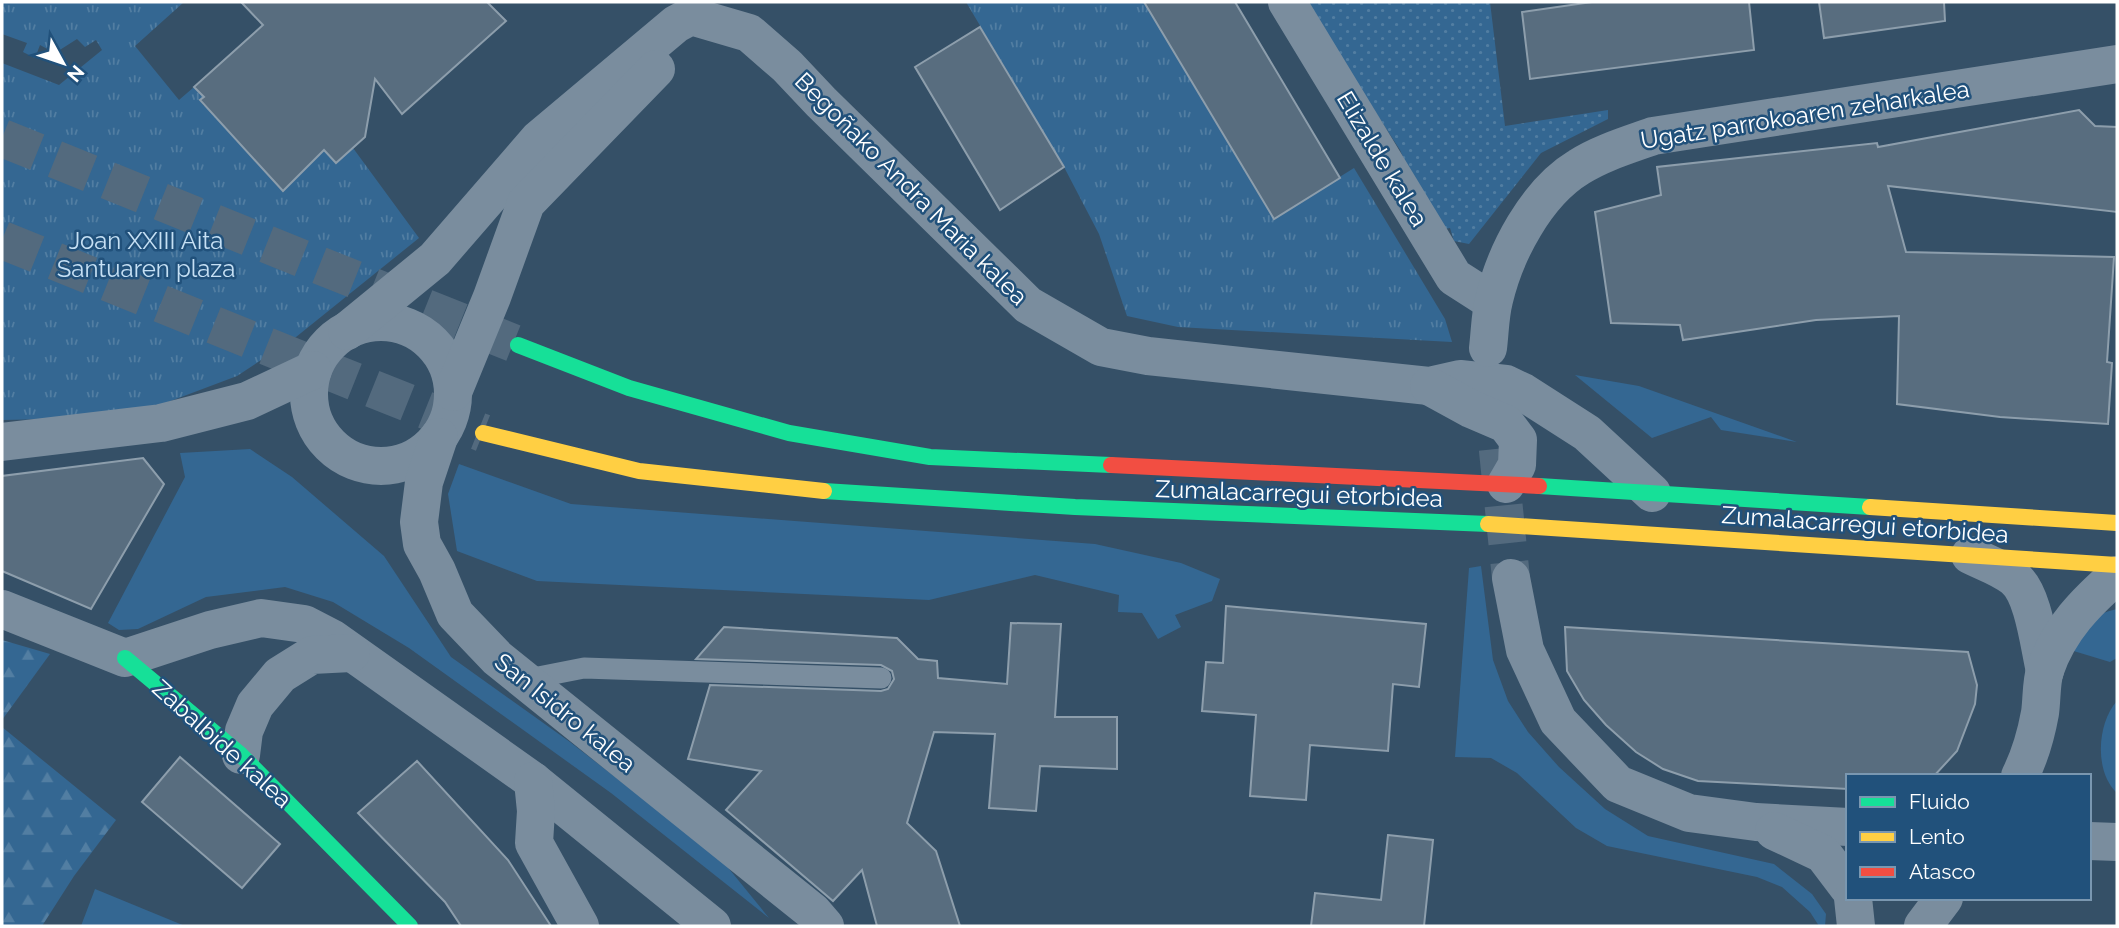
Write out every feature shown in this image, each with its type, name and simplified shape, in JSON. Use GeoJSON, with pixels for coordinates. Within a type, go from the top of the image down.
{"type":"FeatureCollection","features":[{"type":"Feature","properties":{"kind":"main road","name":"Zumalacarregui etorbidea"},"geometry":{"type":"LineString","coordinates":[[518,345],[629,388],[789,433],[930,457],[1506,484],[2117,523]]}},
{"type":"Feature","properties":{"kind":"main road","name":"Zumalacarregui etorbidea"},"geometry":{"type":"LineString","coordinates":[[483,433],[639,471],[790,488],[1075,507],[1517,526],[2117,565]]}},
{"type":"Feature","properties":{"kind":"main road","name":"Zabalbide kalea"},"geometry":{"type":"LineString","coordinates":[[125,658],[241,755],[410,926]]}},
{"type":"Feature","properties":{"kind":"street","name":"Elizalde kalea"},"geometry":{"type":"LineString","coordinates":[[1287,2],[1454,277],[1493,302]]}},
{"type":"Feature","properties":{"kind":"street"},"geometry":{"type":"LineString","coordinates":[[685,14],[659,66],[526,203],[492,297],[453,392],[450,416],[439,437],[423,453],[402,463],[380,467],[357,463],[338,452],[322,436],[312,416],[309,392],[313,370],[334,340],[435,259],[539,139],[685,14]]}},
{"type":"Feature","properties":{"kind":"street","name":"Begoñako Andra Maria kalea"},"geometry":{"type":"LineString","coordinates":[[685,14],[749,33],[787,66],[1027,305],[1101,347],[1148,356],[1429,386],[1460,379],[1506,384],[1587,433],[1653,493]]}},
{"type":"Feature","properties":{"kind":"street","name":"Ugatz parrokoaren zeharkalea"},"geometry":{"type":"LineString","coordinates":[[1488,348],[1493,302],[1504,265],[1527,220],[1547,195],[1577,167],[1614,150],[1653,136],[2117,64]]}},
{"type":"Feature","properties":{"kind":"street"},"geometry":{"type":"LineString","coordinates":[[347,331],[370,323],[394,323],[417,332],[436,348],[449,368],[453,392]]}},
{"type":"Feature","properties":{"kind":"street"},"geometry":{"type":"LineString","coordinates":[[2,442],[161,423],[247,401],[313,370]]}},
{"type":"Feature","properties":{"kind":"street","name":"Begoñako Andra Maria kalea"},"geometry":{"type":"LineString","coordinates":[[1429,386],[1506,424],[1518,440],[1517,464],[1506,484]]}},
{"type":"Feature","properties":{"kind":"street","name":"San Isidro kalea"},"geometry":{"type":"LineString","coordinates":[[439,437],[424,482],[419,522],[422,544],[455,614],[482,644],[523,680],[813,912],[825,926]]}},
{"type":"Feature","properties":{"kind":"street"},"geometry":{"type":"LineString","coordinates":[[1970,555],[2012,576],[2019,583],[2030,606],[2045,671]]}},
{"type":"Feature","properties":{"kind":"street"},"geometry":{"type":"LineString","coordinates":[[2021,774],[2032,746],[2040,713],[2045,671],[2066,626],[2083,605],[2117,575]]}},
{"type":"Feature","properties":{"kind":"street"},"geometry":{"type":"LineString","coordinates":[[1511,578],[1525,650],[1558,721],[1618,784],[1689,813],[1756,822],[1846,827]]}},
{"type":"Feature","properties":{"kind":"street","name":"Zabalbide kalea"},"geometry":{"type":"LineString","coordinates":[[2,610],[125,658]]}},
{"type":"Feature","properties":{"kind":"street"},"geometry":{"type":"LineString","coordinates":[[125,658],[210,630],[261,618],[304,624],[333,639],[533,780],[712,926]]}},
{"type":"Feature","properties":{"kind":"street"},"geometry":{"type":"LineString","coordinates":[[241,755],[244,731],[255,705],[280,675],[312,655],[351,653]]}},
{"type":"Feature","properties":{"kind":"street"},"geometry":{"type":"LineString","coordinates":[[533,780],[536,811],[534,843],[580,926]]}},
{"type":"Feature","properties":{"kind":"street"},"geometry":{"type":"LineString","coordinates":[[1756,822],[1823,854],[1846,884]]}},
{"type":"Feature","properties":{"kind":"street"},"geometry":{"type":"LineString","coordinates":[[2091,841],[2117,842]]}},
{"type":"Feature","properties":{"kind":"street"},"geometry":{"type":"LineString","coordinates":[[1853,900],[1856,926]]}},
{"type":"Feature","properties":{"kind":"street"},"geometry":{"type":"LineString","coordinates":[[1923,926],[1942,900]]}},
{"type":"Feature","properties":{"kind":"lane"},"geometry":{"type":"LineString","coordinates":[[523,680],[584,667],[881,678]]}},
{"type":"Feature","properties":{"kind":"green space","name":"Joan XXIII Aita Santuaren plaza"},"geometry":{"type":"Polygon","coordinates":[[[2,2],[184,2],[135,46],[179,100],[194,87],[204,97],[200,101],[204,106],[209,103],[229,125],[226,129],[230,134],[235,131],[254,153],[251,157],[256,162],[322,147],[336,163],[353,148],[419,238],[296,337],[237,376],[160,405],[50,419],[2,420],[2,63],[59,85],[102,50],[96,40],[85,47],[77,39],[55,53],[40,45],[35,58],[23,52],[27,43],[2,34],[2,2]]]}},
{"type":"Feature","properties":{"kind":"green space"},"geometry":{"type":"Polygon","coordinates":[[[966,2],[1144,2],[1274,218],[1354,168],[1445,319],[1452,342],[1178,327],[1127,316],[1099,234],[1064,167],[966,2]]]}},
{"type":"Feature","properties":{"kind":"green space"},"geometry":{"type":"Polygon","coordinates":[[[1304,2],[1490,2],[1505,126],[1608,110],[1608,119],[1541,153],[1469,244],[1454,241],[1450,228],[1435,231],[1400,150],[1304,2]]]}},
{"type":"Feature","properties":{"kind":"green space"},"geometry":{"type":"Polygon","coordinates":[[[1575,375],[1639,386],[1797,442],[1721,430],[1711,417],[1652,438],[1575,375]]]}},
{"type":"Feature","properties":{"kind":"green space"},"geometry":{"type":"Polygon","coordinates":[[[250,449],[292,477],[384,556],[451,657],[570,742],[721,859],[769,918],[611,793],[409,648],[333,602],[285,587],[206,597],[138,629],[119,630],[108,623],[185,477],[180,453],[250,449]]]}},
{"type":"Feature","properties":{"kind":"green space"},"geometry":{"type":"Polygon","coordinates":[[[459,464],[571,504],[1095,544],[1181,563],[1220,579],[1212,601],[1175,615],[1181,627],[1158,639],[1142,613],[1118,612],[1119,595],[1035,575],[929,600],[537,581],[457,551],[448,494],[459,464]]]}},
{"type":"Feature","properties":{"kind":"green space"},"geometry":{"type":"Polygon","coordinates":[[[1481,566],[1493,660],[1508,701],[1528,732],[1559,767],[1605,809],[1648,836],[1774,864],[1812,894],[1826,914],[1825,926],[1819,926],[1810,912],[1782,887],[1757,877],[1607,846],[1576,828],[1517,773],[1491,758],[1455,757],[1469,568],[1481,566]]]}},
{"type":"Feature","properties":{"kind":"green space"},"geometry":{"type":"Polygon","coordinates":[[[2117,609],[2117,658],[2110,662],[2067,649],[2093,618],[2117,609]]]}},
{"type":"Feature","properties":{"kind":"green space"},"geometry":{"type":"Polygon","coordinates":[[[2,640],[50,654],[2,720],[2,640]]]}},
{"type":"Feature","properties":{"kind":"green space"},"geometry":{"type":"Polygon","coordinates":[[[2117,701],[2117,793],[2104,773],[2101,747],[2105,722],[2117,701]]]}},
{"type":"Feature","properties":{"kind":"green space"},"geometry":{"type":"Polygon","coordinates":[[[2,727],[116,820],[74,876],[42,926],[2,926],[2,727]]]}},
{"type":"Feature","properties":{"kind":"green space"},"geometry":{"type":"Polygon","coordinates":[[[95,889],[185,926],[81,926],[95,889]]]}},
{"type":"Feature","properties":{"kind":"building"},"geometry":{"type":"Polygon","coordinates":[[[241,2],[487,2],[506,21],[402,114],[375,79],[365,137],[336,163],[324,150],[283,191],[200,100],[204,97],[194,87],[263,25],[241,2]]]}},
{"type":"Feature","properties":{"kind":"building"},"geometry":{"type":"Polygon","coordinates":[[[1144,2],[1235,2],[1340,178],[1274,219],[1144,2]]]}},
{"type":"Feature","properties":{"kind":"building"},"geometry":{"type":"Polygon","coordinates":[[[1592,2],[1749,2],[1754,50],[1530,79],[1522,12],[1592,2]]]}},
{"type":"Feature","properties":{"kind":"building"},"geometry":{"type":"Polygon","coordinates":[[[1819,2],[1944,2],[1945,21],[1824,38],[1819,2]]]}},
{"type":"Feature","properties":{"kind":"building"},"geometry":{"type":"Polygon","coordinates":[[[980,27],[1064,167],[1000,210],[915,67],[980,27]]]}},
{"type":"Feature","properties":{"kind":"building"},"geometry":{"type":"Polygon","coordinates":[[[2079,110],[2095,126],[2117,127],[2117,212],[1888,186],[1906,252],[2114,257],[2107,362],[2112,363],[2108,424],[2000,417],[1897,404],[1899,316],[1816,320],[1683,340],[1680,325],[1611,323],[1595,212],[1661,195],[1657,167],[1877,143],[1878,147],[2079,110]]]}},
{"type":"Feature","properties":{"kind":"building"},"geometry":{"type":"Polygon","coordinates":[[[143,458],[164,484],[91,609],[2,571],[2,476],[143,458]]]}},
{"type":"Feature","properties":{"kind":"building"},"geometry":{"type":"Polygon","coordinates":[[[1226,606],[1426,624],[1419,687],[1393,684],[1388,751],[1310,745],[1306,800],[1250,796],[1256,715],[1202,711],[1206,662],[1223,663],[1226,606]]]}},
{"type":"Feature","properties":{"kind":"building"},"geometry":{"type":"Polygon","coordinates":[[[1011,623],[1061,624],[1055,717],[1117,717],[1117,769],[1040,766],[1036,811],[989,808],[995,734],[934,732],[907,823],[936,851],[960,926],[877,926],[862,870],[833,901],[726,810],[761,771],[688,759],[710,685],[881,691],[888,689],[894,679],[892,671],[881,665],[696,659],[724,627],[897,638],[918,659],[937,661],[938,678],[1007,684],[1011,623]]]}},
{"type":"Feature","properties":{"kind":"building"},"geometry":{"type":"Polygon","coordinates":[[[1565,627],[1968,652],[1977,685],[1975,704],[1957,751],[1936,774],[1846,774],[1846,789],[1698,781],[1663,769],[1636,752],[1606,725],[1584,700],[1567,671],[1565,627]]]}},
{"type":"Feature","properties":{"kind":"building"},"geometry":{"type":"Polygon","coordinates":[[[180,757],[280,844],[242,888],[142,802],[180,757]]]}},
{"type":"Feature","properties":{"kind":"building"},"geometry":{"type":"Polygon","coordinates":[[[417,761],[508,860],[551,926],[461,926],[445,902],[358,813],[417,761]]]}},
{"type":"Feature","properties":{"kind":"building"},"geometry":{"type":"Polygon","coordinates":[[[1388,835],[1433,840],[1424,926],[1311,926],[1315,893],[1381,900],[1388,835]]]}},
{"type":"Feature","properties":{"kind":"tunnel"},"geometry":{"type":"LineString","coordinates":[[2,138],[518,345]]}},
{"type":"Feature","properties":{"kind":"tunnel"},"geometry":{"type":"LineString","coordinates":[[2,240],[483,433]]}},
{"type":"Feature","properties":{"kind":"tunnel"},"geometry":{"type":"LineString","coordinates":[[1492,392],[1511,578]]}},
{"type":"Feature","properties":{"kind":"traffic: fast"},"geometry":{"type":"LineString","coordinates":[[518,345],[629,388],[789,433],[930,457],[1111,465]]}},
{"type":"Feature","properties":{"kind":"traffic: fast"},"geometry":{"type":"LineString","coordinates":[[1539,486],[1870,507]]}},
{"type":"Feature","properties":{"kind":"traffic: fast"},"geometry":{"type":"LineString","coordinates":[[824,491],[1075,507],[1488,524]]}},
{"type":"Feature","properties":{"kind":"traffic: fast"},"geometry":{"type":"LineString","coordinates":[[125,658],[241,755],[410,926]]}},
{"type":"Feature","properties":{"kind":"traffic: slow"},"geometry":{"type":"LineString","coordinates":[[483,433],[639,471],[824,491]]}},
{"type":"Feature","properties":{"kind":"traffic: slow"},"geometry":{"type":"LineString","coordinates":[[1870,507],[2117,523]]}},
{"type":"Feature","properties":{"kind":"traffic: slow"},"geometry":{"type":"LineString","coordinates":[[1488,524],[2117,565]]}},
{"type":"Feature","properties":{"kind":"traffic: jam"},"geometry":{"type":"LineString","coordinates":[[1111,465],[1539,486]]}}]}
